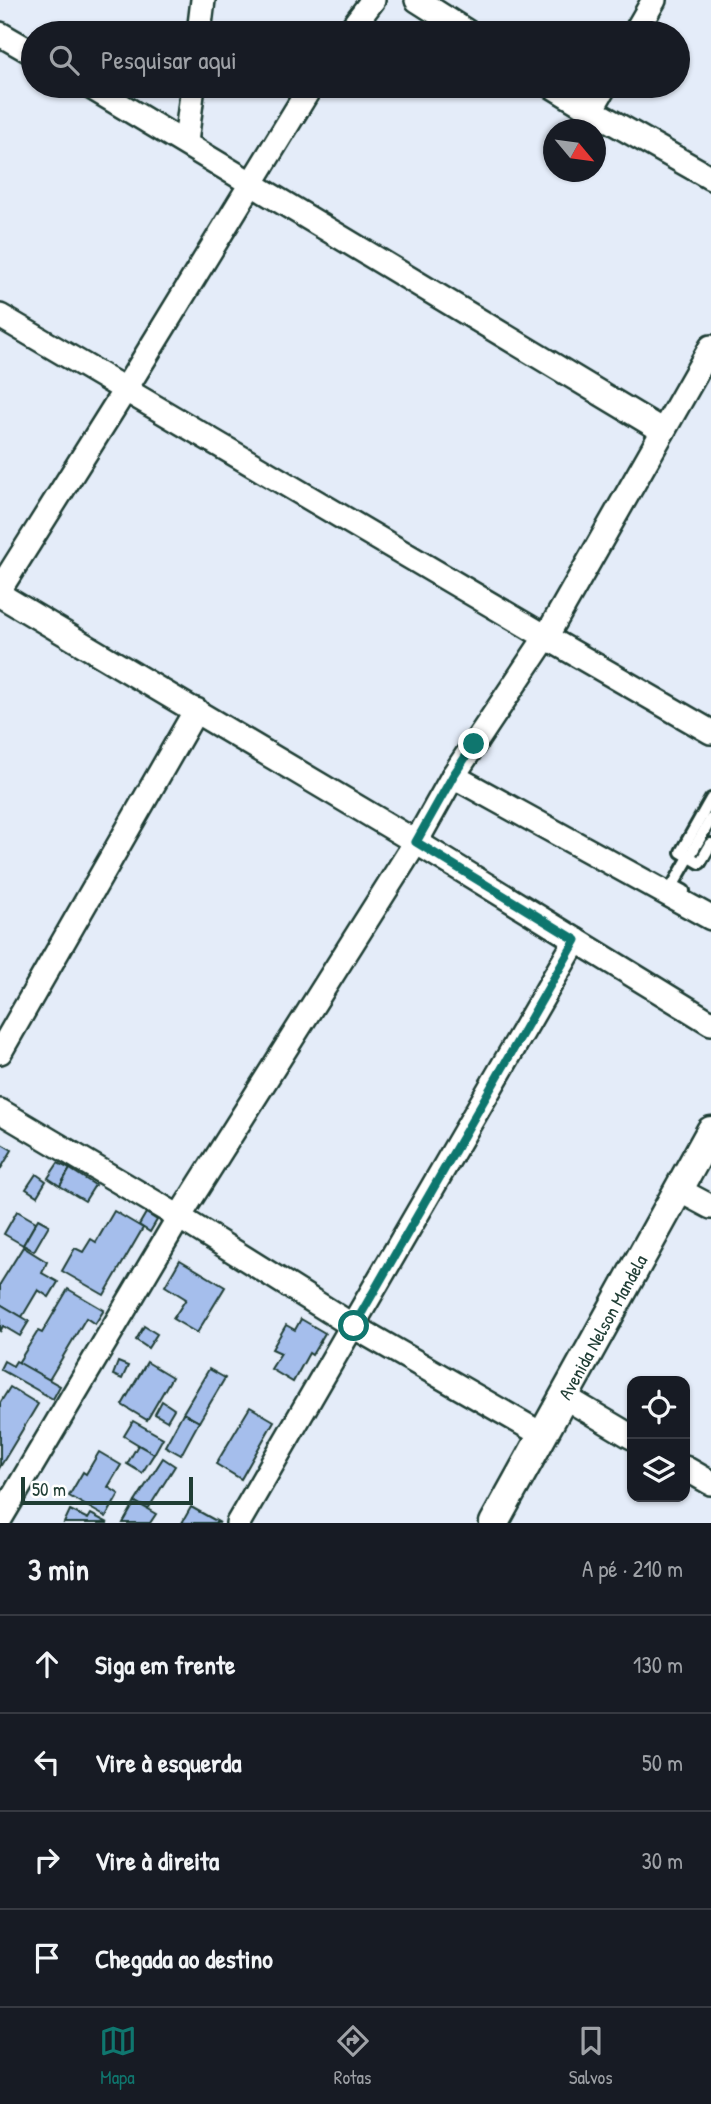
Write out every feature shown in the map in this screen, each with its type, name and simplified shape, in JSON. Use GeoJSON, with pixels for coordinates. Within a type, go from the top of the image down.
{"type":"FeatureCollection","features":[{"type":"Feature","properties":{"kind":"street"},"geometry":{"type":"LineString","coordinates":[[200,21],[203,0]]}},
{"type":"Feature","properties":{"kind":"street"},"geometry":{"type":"LineString","coordinates":[[357,21],[373,0]]}},
{"type":"Feature","properties":{"kind":"street"},"geometry":{"type":"LineString","coordinates":[[416,0],[450,21]]}},
{"type":"Feature","properties":{"kind":"street"},"geometry":{"type":"LineString","coordinates":[[642,21],[654,0]]}},
{"type":"Feature","properties":{"kind":"street"},"geometry":{"type":"LineString","coordinates":[[0,34],[21,46]]}},
{"type":"Feature","properties":{"kind":"street"},"geometry":{"type":"LineString","coordinates":[[110,98],[663,431]]}},
{"type":"Feature","properties":{"kind":"street"},"geometry":{"type":"LineString","coordinates":[[186,142],[192,98]]}},
{"type":"Feature","properties":{"kind":"street"},"geometry":{"type":"LineString","coordinates":[[0,589],[304,98]]}},
{"type":"Feature","properties":{"kind":"street"},"geometry":{"type":"LineString","coordinates":[[572,98],[711,178]]}},
{"type":"Feature","properties":{"kind":"street"},"geometry":{"type":"LineString","coordinates":[[591,110],[598,98]]}},
{"type":"Feature","properties":{"kind":"street"},"geometry":{"type":"LineString","coordinates":[[0,316],[711,732]]}},
{"type":"Feature","properties":{"kind":"street"},"geometry":{"type":"LineString","coordinates":[[0,1520],[179,1217],[416,842],[453,776],[546,637],[711,347]]}},
{"type":"Feature","properties":{"kind":"street"},"geometry":{"type":"LineString","coordinates":[[0,595],[416,842],[711,1023]]}},
{"type":"Feature","properties":{"kind":"street"},"geometry":{"type":"LineString","coordinates":[[0,1052],[196,710]]}},
{"type":"Feature","properties":{"kind":"street"},"geometry":{"type":"LineString","coordinates":[[453,776],[711,918]]}},
{"type":"Feature","properties":{"kind":"street"},"geometry":{"type":"LineString","coordinates":[[238,1523],[576,940]]}},
{"type":"Feature","properties":{"kind":"street"},"geometry":{"type":"LineString","coordinates":[[0,1111],[179,1217],[354,1326],[541,1434]]}},
{"type":"Feature","properties":{"kind":"street","name":"Avenida Nelson Mandela"},"geometry":{"type":"LineString","coordinates":[[494,1523],[711,1131]]}},
{"type":"Feature","properties":{"kind":"street"},"geometry":{"type":"LineString","coordinates":[[679,1190],[711,1207]]}},
{"type":"Feature","properties":{"kind":"street"},"geometry":{"type":"LineString","coordinates":[[563,1396],[627,1434]]}},
{"type":"Feature","properties":{"kind":"street"},"geometry":{"type":"LineString","coordinates":[[690,1471],[711,1483]]}},
{"type":"Feature","properties":{"kind":"lane"},"geometry":{"type":"LineString","coordinates":[[711,799],[681,852],[700,863],[711,844]]}},
{"type":"Feature","properties":{"kind":"lane"},"geometry":{"type":"LineString","coordinates":[[711,819],[674,885],[711,906]]}},
{"type":"Feature","properties":{"kind":"building"},"geometry":{"type":"Polygon","coordinates":[[[0,1143],[12,1150],[0,1170],[0,1143]]]}},
{"type":"Feature","properties":{"kind":"building"},"geometry":{"type":"Polygon","coordinates":[[[58,1163],[70,1169],[60,1186],[48,1178],[58,1163]]]}},
{"type":"Feature","properties":{"kind":"building"},"geometry":{"type":"Polygon","coordinates":[[[70,1169],[95,1185],[85,1201],[60,1186],[70,1169]]]}},
{"type":"Feature","properties":{"kind":"building"},"geometry":{"type":"Polygon","coordinates":[[[36,1174],[46,1181],[37,1196],[26,1189],[36,1174]]]}},
{"type":"Feature","properties":{"kind":"building"},"geometry":{"type":"Polygon","coordinates":[[[17,1211],[36,1222],[23,1245],[4,1234],[17,1211]]]}},
{"type":"Feature","properties":{"kind":"building"},"geometry":{"type":"Polygon","coordinates":[[[114,1211],[143,1228],[104,1295],[62,1271],[75,1248],[83,1252],[91,1239],[96,1242],[114,1211]]]}},
{"type":"Feature","properties":{"kind":"building"},"geometry":{"type":"Polygon","coordinates":[[[146,1213],[157,1220],[150,1232],[139,1225],[146,1213]]]}},
{"type":"Feature","properties":{"kind":"building"},"geometry":{"type":"Polygon","coordinates":[[[38,1219],[49,1225],[34,1251],[23,1245],[38,1219]]]}},
{"type":"Feature","properties":{"kind":"building"},"geometry":{"type":"Polygon","coordinates":[[[23,1247],[47,1262],[42,1273],[58,1282],[49,1297],[38,1290],[22,1317],[0,1304],[0,1284],[23,1247]]]}},
{"type":"Feature","properties":{"kind":"building"},"geometry":{"type":"Polygon","coordinates":[[[180,1260],[225,1287],[197,1333],[173,1319],[186,1299],[165,1286],[180,1260]]]}},
{"type":"Feature","properties":{"kind":"building"},"geometry":{"type":"Polygon","coordinates":[[[68,1289],[104,1310],[95,1324],[86,1318],[49,1380],[18,1363],[38,1331],[42,1333],[68,1289]]]}},
{"type":"Feature","properties":{"kind":"building"},"geometry":{"type":"Polygon","coordinates":[[[0,1304],[29,1321],[20,1336],[3,1326],[0,1332],[0,1304]]]}},
{"type":"Feature","properties":{"kind":"building"},"geometry":{"type":"Polygon","coordinates":[[[301,1319],[325,1333],[312,1355],[309,1353],[293,1382],[271,1369],[281,1353],[272,1349],[286,1325],[295,1330],[301,1319]]]}},
{"type":"Feature","properties":{"kind":"building"},"geometry":{"type":"Polygon","coordinates":[[[144,1326],[157,1334],[148,1348],[136,1340],[144,1326]]]}},
{"type":"Feature","properties":{"kind":"building"},"geometry":{"type":"Polygon","coordinates":[[[4,1361],[13,1366],[16,1361],[60,1386],[53,1399],[0,1369],[4,1361]]]}},
{"type":"Feature","properties":{"kind":"building"},"geometry":{"type":"Polygon","coordinates":[[[118,1362],[128,1366],[122,1379],[113,1375],[118,1362]]]}},
{"type":"Feature","properties":{"kind":"building"},"geometry":{"type":"Polygon","coordinates":[[[147,1362],[172,1377],[147,1420],[122,1405],[147,1362]]]}},
{"type":"Feature","properties":{"kind":"building"},"geometry":{"type":"Polygon","coordinates":[[[209,1369],[225,1378],[199,1422],[183,1413],[209,1369]]]}},
{"type":"Feature","properties":{"kind":"building"},"geometry":{"type":"Polygon","coordinates":[[[10,1387],[38,1404],[0,1467],[0,1403],[10,1387]]]}},
{"type":"Feature","properties":{"kind":"building"},"geometry":{"type":"Polygon","coordinates":[[[162,1401],[174,1409],[167,1421],[155,1414],[162,1401]]]}},
{"type":"Feature","properties":{"kind":"building"},"geometry":{"type":"Polygon","coordinates":[[[250,1407],[274,1421],[241,1479],[216,1464],[250,1407]]]}},
{"type":"Feature","properties":{"kind":"building"},"geometry":{"type":"Polygon","coordinates":[[[183,1413],[199,1422],[181,1455],[165,1446],[183,1413]]]}},
{"type":"Feature","properties":{"kind":"building"},"geometry":{"type":"Polygon","coordinates":[[[133,1421],[163,1438],[154,1454],[124,1436],[133,1421]]]}},
{"type":"Feature","properties":{"kind":"building"},"geometry":{"type":"Polygon","coordinates":[[[138,1445],[154,1454],[142,1473],[127,1464],[138,1445]]]}},
{"type":"Feature","properties":{"kind":"building"},"geometry":{"type":"Polygon","coordinates":[[[99,1452],[121,1465],[108,1487],[119,1494],[106,1517],[69,1496],[99,1452]]]}},
{"type":"Feature","properties":{"kind":"building"},"geometry":{"type":"Polygon","coordinates":[[[163,1458],[175,1466],[148,1509],[135,1502],[163,1458]]]}},
{"type":"Feature","properties":{"kind":"building"},"geometry":{"type":"Polygon","coordinates":[[[135,1502],[156,1514],[150,1523],[123,1523],[135,1502]]]}},
{"type":"Feature","properties":{"kind":"building"},"geometry":{"type":"Polygon","coordinates":[[[191,1507],[220,1523],[182,1523],[191,1507]]]}},
{"type":"Feature","properties":{"kind":"building"},"geometry":{"type":"Polygon","coordinates":[[[70,1510],[88,1519],[91,1514],[108,1523],[64,1523],[70,1510]]]}},
{"type":"Feature","properties":{"kind":"route"},"geometry":{"type":"LineString","coordinates":[[354,1326],[576,940],[416,842],[474,744]]}}]}
